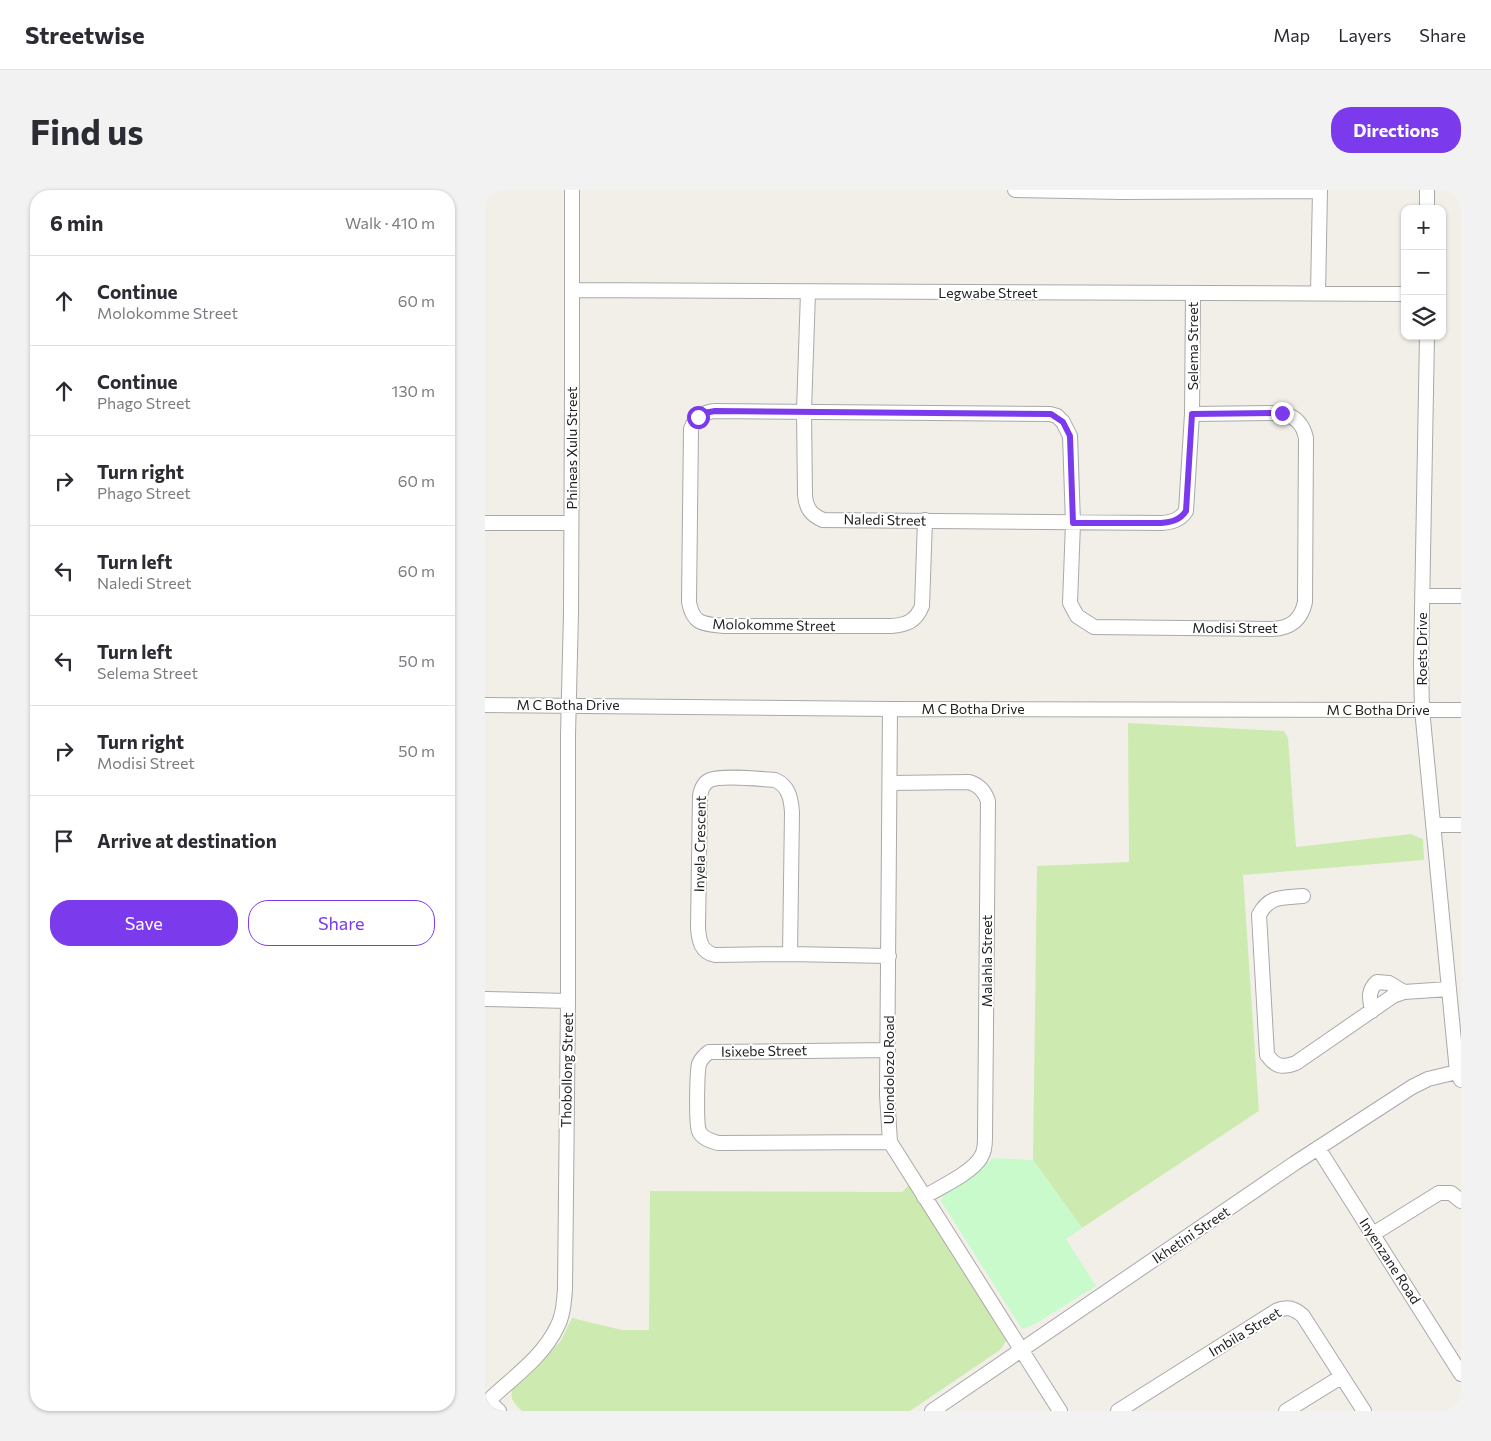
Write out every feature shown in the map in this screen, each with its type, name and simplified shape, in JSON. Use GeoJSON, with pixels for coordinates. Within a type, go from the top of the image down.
{"type":"FeatureCollection","features":[{"type":"Feature","properties":{"kind":"street","name":"Phineas Xulu Street"},"geometry":{"type":"LineString","coordinates":[[569,705],[572,190]]}},
{"type":"Feature","properties":{"kind":"street"},"geometry":{"type":"LineString","coordinates":[[1015,190],[1320,190],[1318,294]]}},
{"type":"Feature","properties":{"kind":"street"},"geometry":{"type":"LineString","coordinates":[[1427,190],[1427,205]]}},
{"type":"Feature","properties":{"kind":"street","name":"Legwabe Street"},"geometry":{"type":"LineString","coordinates":[[572,290],[1401,294]]}},
{"type":"Feature","properties":{"kind":"street","name":"Naledi Street"},"geometry":{"type":"LineString","coordinates":[[808,292],[804,411],[805,495],[808,508],[814,515],[823,520],[1073,523],[1161,523],[1176,520],[1182,516]]}},
{"type":"Feature","properties":{"kind":"street","name":"Selema Street"},"geometry":{"type":"LineString","coordinates":[[1182,516],[1186,511],[1188,503],[1192,414],[1193,294]]}},
{"type":"Feature","properties":{"kind":"street","name":"Roets Drive"},"geometry":{"type":"LineString","coordinates":[[1427,340],[1421,665],[1433,825],[1459,1076]]}},
{"type":"Feature","properties":{"kind":"street","name":"Molokomme Street"},"geometry":{"type":"LineString","coordinates":[[804,411],[709,412],[698,417],[693,422],[691,429],[689,602],[696,619],[703,624],[724,626],[891,626],[908,623],[914,620],[922,606],[925,520]]}},
{"type":"Feature","properties":{"kind":"street","name":"Modisi Street"},"geometry":{"type":"LineString","coordinates":[[804,411],[998,412],[1051,414],[1057,416],[1063,422],[1070,436],[1073,523],[1070,603],[1077,616],[1093,627],[1272,629],[1285,627],[1297,620],[1302,614],[1305,602],[1305,431],[1297,419],[1282,413],[1192,414]]}},
{"type":"Feature","properties":{"kind":"street"},"geometry":{"type":"LineString","coordinates":[[485,523],[571,523]]}},
{"type":"Feature","properties":{"kind":"street"},"geometry":{"type":"LineString","coordinates":[[1422,596],[1461,596]]}},
{"type":"Feature","properties":{"kind":"street","name":"M C Botha Drive"},"geometry":{"type":"LineString","coordinates":[[485,705],[890,709],[1461,710]]}},
{"type":"Feature","properties":{"kind":"street","name":"Thobollong Street"},"geometry":{"type":"LineString","coordinates":[[486,1403],[527,1365],[550,1339],[557,1327],[564,1303],[569,705]]}},
{"type":"Feature","properties":{"kind":"street","name":"Ulondolozo Road"},"geometry":{"type":"LineString","coordinates":[[890,709],[887,1050],[890,1142],[1060,1411]]}},
{"type":"Feature","properties":{"kind":"street","name":"Inyela Crescent"},"geometry":{"type":"LineString","coordinates":[[790,954],[792,812],[789,794],[781,782],[775,780],[722,778],[709,780],[703,786],[700,796],[699,928],[700,943],[705,951],[715,955],[889,956]]}},
{"type":"Feature","properties":{"kind":"street","name":"Malahla Street"},"geometry":{"type":"LineString","coordinates":[[890,783],[969,782],[980,788],[988,801],[986,1128],[984,1151],[981,1158],[962,1174],[924,1197]]}},
{"type":"Feature","properties":{"kind":"street"},"geometry":{"type":"LineString","coordinates":[[1433,825],[1461,825]]}},
{"type":"Feature","properties":{"kind":"street"},"geometry":{"type":"LineString","coordinates":[[1303,896],[1271,899],[1263,906],[1259,915],[1267,1055],[1273,1063],[1284,1067],[1296,1063],[1393,996],[1404,992],[1449,989]]}},
{"type":"Feature","properties":{"kind":"street"},"geometry":{"type":"LineString","coordinates":[[1372,1011],[1369,993],[1372,986],[1377,982],[1389,984],[1404,992]]}},
{"type":"Feature","properties":{"kind":"street"},"geometry":{"type":"LineString","coordinates":[[485,999],[568,1001]]}},
{"type":"Feature","properties":{"kind":"street","name":"Isixebe Street"},"geometry":{"type":"LineString","coordinates":[[887,1050],[709,1052],[702,1059],[698,1069],[698,1124],[701,1135],[718,1143],[890,1142]]}},
{"type":"Feature","properties":{"kind":"street","name":"Ikhetini Street"},"geometry":{"type":"LineString","coordinates":[[932,1411],[1318,1148],[1413,1087],[1428,1079],[1459,1076]]}},
{"type":"Feature","properties":{"kind":"street","name":"Inyenzane Road"},"geometry":{"type":"LineString","coordinates":[[1318,1148],[1461,1374]]}},
{"type":"Feature","properties":{"kind":"street"},"geometry":{"type":"LineString","coordinates":[[1373,1234],[1439,1193],[1451,1193],[1461,1201]]}},
{"type":"Feature","properties":{"kind":"street","name":"Imbila Street"},"geometry":{"type":"LineString","coordinates":[[1118,1411],[1283,1308],[1296,1310],[1303,1316],[1364,1411]]}},
{"type":"Feature","properties":{"kind":"street"},"geometry":{"type":"LineString","coordinates":[[1286,1411],[1341,1376]]}},
{"type":"Feature","properties":{"kind":"street"},"geometry":{"type":"LineString","coordinates":[[486,1403],[499,1411]]}},
{"type":"Feature","properties":{"kind":"green space"},"geometry":{"type":"Polygon","coordinates":[[[1128,723],[1284,731],[1288,738],[1296,847],[1411,834],[1423,839],[1424,860],[1243,875],[1259,1111],[1082,1228],[1033,1160],[1037,866],[1129,862],[1128,723]]]}},
{"type":"Feature","properties":{"kind":"green space"},"geometry":{"type":"Polygon","coordinates":[[[994,1158],[1033,1160],[1082,1228],[1066,1239],[1096,1286],[1035,1324],[1022,1329],[941,1201],[944,1193],[994,1158]]]}},
{"type":"Feature","properties":{"kind":"green space"},"geometry":{"type":"Polygon","coordinates":[[[911,1183],[1008,1338],[1000,1350],[910,1411],[522,1411],[513,1401],[513,1388],[560,1342],[572,1318],[622,1330],[649,1330],[650,1191],[902,1192],[911,1183]]]}},
{"type":"Feature","properties":{"kind":"route"},"geometry":{"type":"LineString","coordinates":[[698,417],[704,413],[715,411],[998,412],[1051,414],[1057,416],[1063,422],[1070,436],[1073,523],[1161,523],[1176,520],[1186,511],[1188,503],[1192,414],[1282,413]]}}]}
